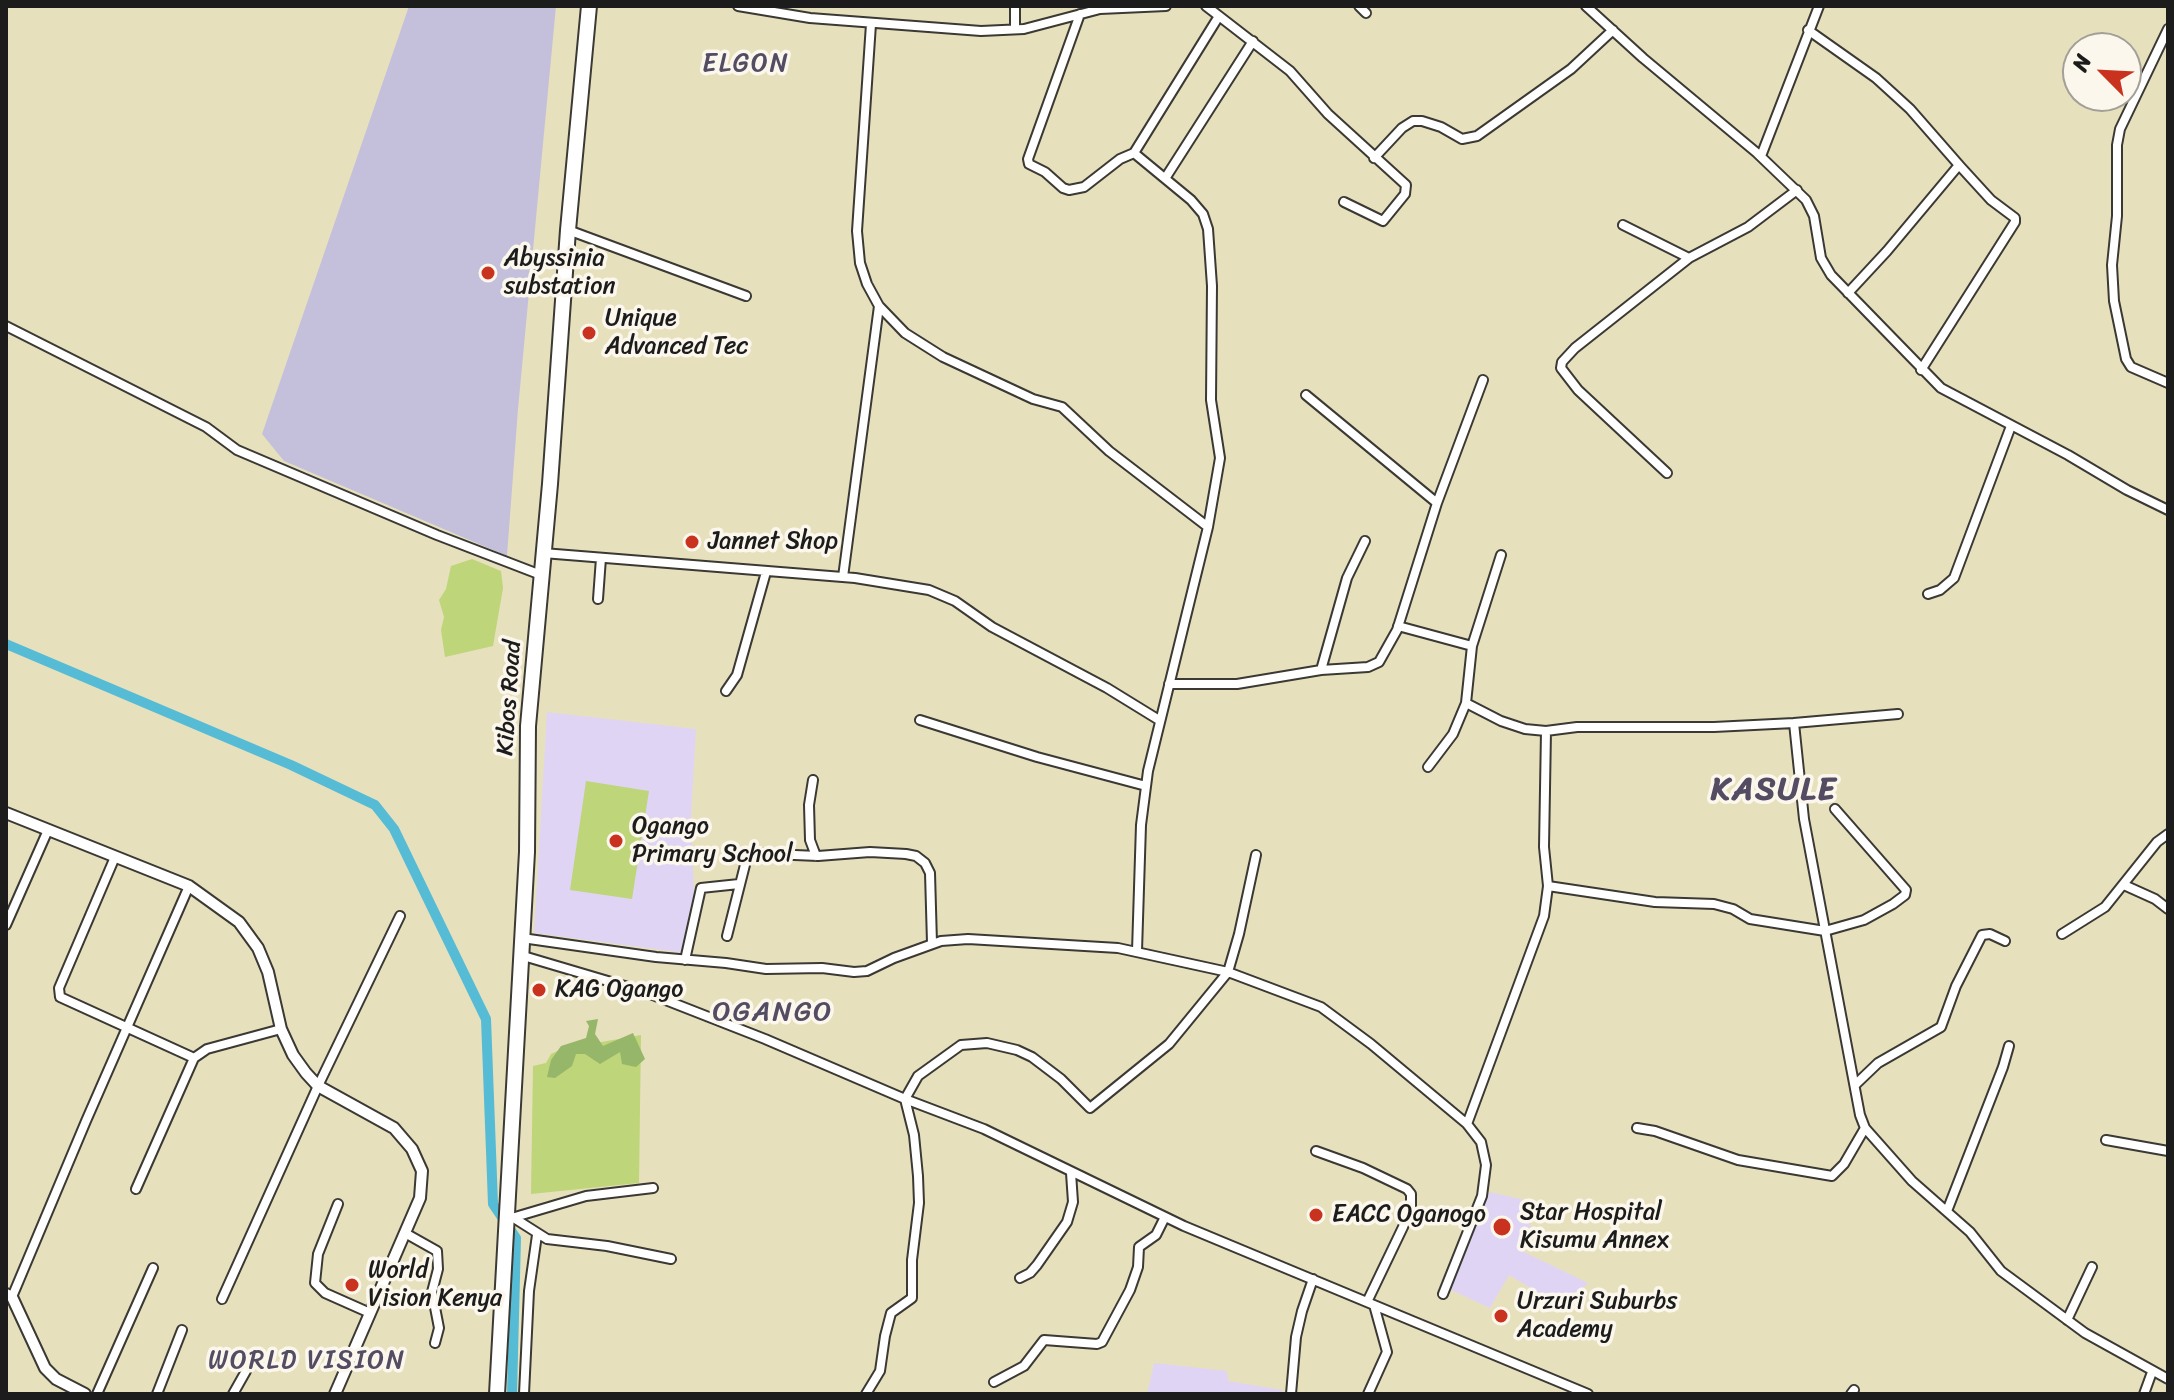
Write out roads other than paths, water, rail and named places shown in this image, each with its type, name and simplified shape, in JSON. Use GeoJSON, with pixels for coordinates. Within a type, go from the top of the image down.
{"type":"FeatureCollection","features":[{"type":"Feature","properties":{"kind":"main road","name":"Kibos Road"},"geometry":{"type":"LineString","coordinates":[[497,1394],[527,852],[528,726],[589,6]]}},
{"type":"Feature","properties":{"kind":"street"},"geometry":{"type":"LineString","coordinates":[[738,6],[810,18],[981,31],[1054,23],[1100,9],[1166,6]]}},
{"type":"Feature","properties":{"kind":"street"},"geometry":{"type":"LineString","coordinates":[[1015,6],[1015,29]]}},
{"type":"Feature","properties":{"kind":"street"},"geometry":{"type":"LineString","coordinates":[[1206,6],[1290,71],[1328,114],[1402,180],[1406,190],[1383,221],[1344,202]]}},
{"type":"Feature","properties":{"kind":"street"},"geometry":{"type":"LineString","coordinates":[[1586,6],[1797,190],[1814,216],[1819,251],[1825,266],[1921,370],[1949,394],[2168,510]]}},
{"type":"Feature","properties":{"kind":"street"},"geometry":{"type":"LineString","coordinates":[[1761,156],[1819,6]]}},
{"type":"Feature","properties":{"kind":"street"},"geometry":{"type":"LineString","coordinates":[[1080,14],[1028,159],[1029,164],[1045,172],[1063,188],[1076,190],[1092,182],[1126,155],[1134,153],[1219,16]]}},
{"type":"Feature","properties":{"kind":"street"},"geometry":{"type":"LineString","coordinates":[[871,24],[857,231],[860,263],[879,306],[905,333],[943,357],[1033,399],[1062,407],[1109,451],[1208,527]]}},
{"type":"Feature","properties":{"kind":"street"},"geometry":{"type":"LineString","coordinates":[[2168,29],[2120,129],[2112,265],[2114,301],[2126,359],[2131,367],[2168,383]]}},
{"type":"Feature","properties":{"kind":"street"},"geometry":{"type":"LineString","coordinates":[[1374,158],[1402,128],[1413,121],[1441,127],[1462,139],[1477,136],[1571,69],[1613,30]]}},
{"type":"Feature","properties":{"kind":"street"},"geometry":{"type":"LineString","coordinates":[[1808,30],[1876,78],[1918,118],[1991,200],[2015,218],[1921,370]]}},
{"type":"Feature","properties":{"kind":"street"},"geometry":{"type":"LineString","coordinates":[[1166,177],[1253,41]]}},
{"type":"Feature","properties":{"kind":"street"},"geometry":{"type":"LineString","coordinates":[[1134,153],[1166,177],[1203,214],[1208,229],[1212,286],[1211,400],[1220,458],[1208,527],[1159,720],[1146,786],[1137,889],[1137,951]]}},
{"type":"Feature","properties":{"kind":"street"},"geometry":{"type":"LineString","coordinates":[[1848,293],[1959,165]]}},
{"type":"Feature","properties":{"kind":"street"},"geometry":{"type":"LineString","coordinates":[[1667,473],[1578,390],[1562,372],[1562,362],[1575,348],[1689,258],[1748,227],[1797,190]]}},
{"type":"Feature","properties":{"kind":"street"},"geometry":{"type":"LineString","coordinates":[[1623,225],[1689,258]]}},
{"type":"Feature","properties":{"kind":"street"},"geometry":{"type":"LineString","coordinates":[[568,230],[746,296]]}},
{"type":"Feature","properties":{"kind":"street"},"geometry":{"type":"LineString","coordinates":[[843,577],[879,306]]}},
{"type":"Feature","properties":{"kind":"street"},"geometry":{"type":"LineString","coordinates":[[6,326],[206,427],[237,450],[437,535],[541,575]]}},
{"type":"Feature","properties":{"kind":"street"},"geometry":{"type":"LineString","coordinates":[[1169,684],[1237,684],[1374,665],[1385,654],[1398,626],[1437,503],[1483,380]]}},
{"type":"Feature","properties":{"kind":"street"},"geometry":{"type":"LineString","coordinates":[[1306,395],[1437,503]]}},
{"type":"Feature","properties":{"kind":"street"},"geometry":{"type":"LineString","coordinates":[[1928,594],[1940,590],[1954,578],[2011,426]]}},
{"type":"Feature","properties":{"kind":"street"},"geometry":{"type":"LineString","coordinates":[[1321,670],[1347,578],[1365,541]]}},
{"type":"Feature","properties":{"kind":"street"},"geometry":{"type":"LineString","coordinates":[[543,553],[883,580],[929,590],[955,601],[992,627],[1107,688],[1159,720]]}},
{"type":"Feature","properties":{"kind":"street"},"geometry":{"type":"LineString","coordinates":[[1428,767],[1453,734],[1466,703],[1472,646],[1501,555]]}},
{"type":"Feature","properties":{"kind":"street"},"geometry":{"type":"LineString","coordinates":[[598,599],[601,558]]}},
{"type":"Feature","properties":{"kind":"street"},"geometry":{"type":"LineString","coordinates":[[726,691],[737,675],[766,572]]}},
{"type":"Feature","properties":{"kind":"street"},"geometry":{"type":"LineString","coordinates":[[1398,626],[1472,646]]}},
{"type":"Feature","properties":{"kind":"street"},"geometry":{"type":"LineString","coordinates":[[1466,703],[1501,721],[1525,729],[1546,731],[1577,727],[1714,727],[1898,714]]}},
{"type":"Feature","properties":{"kind":"street"},"geometry":{"type":"LineString","coordinates":[[920,720],[1037,757],[1146,786]]}},
{"type":"Feature","properties":{"kind":"street"},"geometry":{"type":"LineString","coordinates":[[1794,723],[1804,819],[1865,1128],[1912,1181],[1970,1232],[2001,1271],[2067,1320],[2168,1379]]}},
{"type":"Feature","properties":{"kind":"street"},"geometry":{"type":"LineString","coordinates":[[1467,1124],[1544,916],[1548,886],[1544,847],[1546,731]]}},
{"type":"Feature","properties":{"kind":"street"},"geometry":{"type":"LineString","coordinates":[[813,780],[809,805],[810,840],[816,856]]}},
{"type":"Feature","properties":{"kind":"street"},"geometry":{"type":"LineString","coordinates":[[1548,886],[1655,902],[1714,904],[1733,909],[1750,919],[1825,931],[1864,920],[1893,904],[1905,895],[1906,890],[1835,809]]}},
{"type":"Feature","properties":{"kind":"street"},"geometry":{"type":"LineString","coordinates":[[6,813],[189,886],[239,922],[258,948],[268,972],[281,1029],[293,1055],[318,1086],[394,1128],[412,1149],[422,1171],[420,1198],[335,1394]]}},
{"type":"Feature","properties":{"kind":"street"},"geometry":{"type":"LineString","coordinates":[[6,925],[48,830]]}},
{"type":"Feature","properties":{"kind":"street"},"geometry":{"type":"LineString","coordinates":[[2062,934],[2105,907],[2157,842],[2168,834]]}},
{"type":"Feature","properties":{"kind":"street"},"geometry":{"type":"LineString","coordinates":[[727,936],[748,853],[816,856],[882,853],[916,856],[925,863],[930,873],[932,943]]}},
{"type":"Feature","properties":{"kind":"street"},"geometry":{"type":"LineString","coordinates":[[866,1394],[880,1371],[891,1313],[912,1298],[912,1260],[919,1203],[914,1135],[905,1099],[918,1076],[961,1045],[987,1043],[1032,1057],[1061,1079],[1090,1108],[1169,1044],[1228,972],[1256,855]]}},
{"type":"Feature","properties":{"kind":"street"},"geometry":{"type":"LineString","coordinates":[[115,857],[59,992],[65,1001],[194,1058]]}},
{"type":"Feature","properties":{"kind":"street"},"geometry":{"type":"LineString","coordinates":[[685,960],[701,888],[739,884]]}},
{"type":"Feature","properties":{"kind":"street"},"geometry":{"type":"LineString","coordinates":[[2124,885],[2155,899],[2168,909]]}},
{"type":"Feature","properties":{"kind":"street"},"geometry":{"type":"LineString","coordinates":[[85,1394],[56,1379],[45,1368],[9,1296],[189,886]]}},
{"type":"Feature","properties":{"kind":"street"},"geometry":{"type":"LineString","coordinates":[[222,1299],[318,1086],[400,916]]}},
{"type":"Feature","properties":{"kind":"street"},"geometry":{"type":"LineString","coordinates":[[1855,1085],[1878,1063],[1941,1027],[1956,986],[1982,935],[1990,934],[2005,941]]}},
{"type":"Feature","properties":{"kind":"street"},"geometry":{"type":"LineString","coordinates":[[521,938],[766,969],[822,968],[854,972],[867,971],[932,943],[983,939],[1137,951],[1228,972],[1321,1007],[1467,1124],[1484,1150],[1486,1175],[1476,1214],[1443,1294]]}},
{"type":"Feature","properties":{"kind":"street"},"geometry":{"type":"LineString","coordinates":[[520,954],[659,997],[984,1129],[1165,1217],[1588,1394]]}},
{"type":"Feature","properties":{"kind":"street"},"geometry":{"type":"LineString","coordinates":[[136,1189],[194,1058],[207,1049],[281,1029]]}},
{"type":"Feature","properties":{"kind":"street"},"geometry":{"type":"LineString","coordinates":[[1947,1211],[2009,1046]]}},
{"type":"Feature","properties":{"kind":"street"},"geometry":{"type":"LineString","coordinates":[[1637,1128],[1655,1131],[1738,1160],[1832,1176],[1844,1164],[1865,1128]]}},
{"type":"Feature","properties":{"kind":"street"},"geometry":{"type":"LineString","coordinates":[[2106,1140],[2168,1151]]}},
{"type":"Feature","properties":{"kind":"street"},"geometry":{"type":"LineString","coordinates":[[1316,1151],[1363,1168],[1407,1189],[1411,1194],[1411,1207],[1370,1304],[1387,1352],[1368,1394]]}},
{"type":"Feature","properties":{"kind":"street"},"geometry":{"type":"LineString","coordinates":[[1020,1278],[1037,1265],[1067,1222],[1073,1202],[1071,1173]]}},
{"type":"Feature","properties":{"kind":"street"},"geometry":{"type":"LineString","coordinates":[[509,1214],[586,1196],[653,1188]]}},
{"type":"Feature","properties":{"kind":"street"},"geometry":{"type":"LineString","coordinates":[[338,1204],[318,1254],[315,1283],[325,1293],[370,1313]]}},
{"type":"Feature","properties":{"kind":"street"},"geometry":{"type":"LineString","coordinates":[[509,1214],[547,1239],[607,1246],[671,1259]]}},
{"type":"Feature","properties":{"kind":"street"},"geometry":{"type":"LineString","coordinates":[[994,1382],[1024,1366],[1044,1340],[1102,1342],[1130,1290],[1138,1267],[1139,1247],[1156,1235],[1165,1217]]}},
{"type":"Feature","properties":{"kind":"street"},"geometry":{"type":"LineString","coordinates":[[405,1233],[437,1251],[439,1259],[432,1292],[439,1328],[435,1343]]}},
{"type":"Feature","properties":{"kind":"street"},"geometry":{"type":"LineString","coordinates":[[524,1394],[529,1291],[537,1235]]}},
{"type":"Feature","properties":{"kind":"street"},"geometry":{"type":"LineString","coordinates":[[2067,1320],[2092,1267]]}},
{"type":"Feature","properties":{"kind":"street"},"geometry":{"type":"LineString","coordinates":[[97,1394],[153,1268]]}},
{"type":"Feature","properties":{"kind":"street"},"geometry":{"type":"LineString","coordinates":[[1291,1394],[1296,1337],[1313,1279]]}},
{"type":"Feature","properties":{"kind":"street"},"geometry":{"type":"LineString","coordinates":[[157,1394],[182,1330]]}},
{"type":"Feature","properties":{"kind":"street"},"geometry":{"type":"LineString","coordinates":[[233,1394],[246,1371]]}},
{"type":"Feature","properties":{"kind":"street"},"geometry":{"type":"LineString","coordinates":[[2144,1394],[2152,1372]]}},
{"type":"Feature","properties":{"kind":"waterway"},"geometry":{"type":"LineString","coordinates":[[6,644],[291,765],[375,805],[394,829],[486,1019],[493,1204],[516,1238],[512,1394]]}},
{"type":"Feature","properties":{"kind":"place","name":"Abyssinia substation"},"geometry":{"type":"Point","coordinates":[488,273]}},
{"type":"Feature","properties":{"kind":"place","name":"Unique Advanced Tec"},"geometry":{"type":"Point","coordinates":[589,333]}},
{"type":"Feature","properties":{"kind":"place","name":"Jannet Shop"},"geometry":{"type":"Point","coordinates":[692,542]}},
{"type":"Feature","properties":{"kind":"place","name":"Ogango Primary School"},"geometry":{"type":"Point","coordinates":[616,841]}},
{"type":"Feature","properties":{"kind":"place","name":"KAG Ogango"},"geometry":{"type":"Point","coordinates":[539,990]}},
{"type":"Feature","properties":{"kind":"place","name":"EACC Oganogo"},"geometry":{"type":"Point","coordinates":[1316,1215]}},
{"type":"Feature","properties":{"kind":"place","name":"Star Hospital Kisumu Annex"},"geometry":{"type":"Point","coordinates":[1502,1227]}},
{"type":"Feature","properties":{"kind":"place","name":"World Vision Kenya"},"geometry":{"type":"Point","coordinates":[352,1285]}},
{"type":"Feature","properties":{"kind":"place","name":"Urzuri Suburbs Academy"},"geometry":{"type":"Point","coordinates":[1501,1316]}},
{"type":"Feature","properties":{"kind":"district","name":"ELGON"},"geometry":{"type":"Point","coordinates":[746,64]}},
{"type":"Feature","properties":{"kind":"district","name":"KASULE"},"geometry":{"type":"Point","coordinates":[1774,791]}},
{"type":"Feature","properties":{"kind":"district","name":"OGANGO"},"geometry":{"type":"Point","coordinates":[773,1013]}},
{"type":"Feature","properties":{"kind":"district","name":"WORLD VISION"},"geometry":{"type":"Point","coordinates":[307,1361]}}]}
